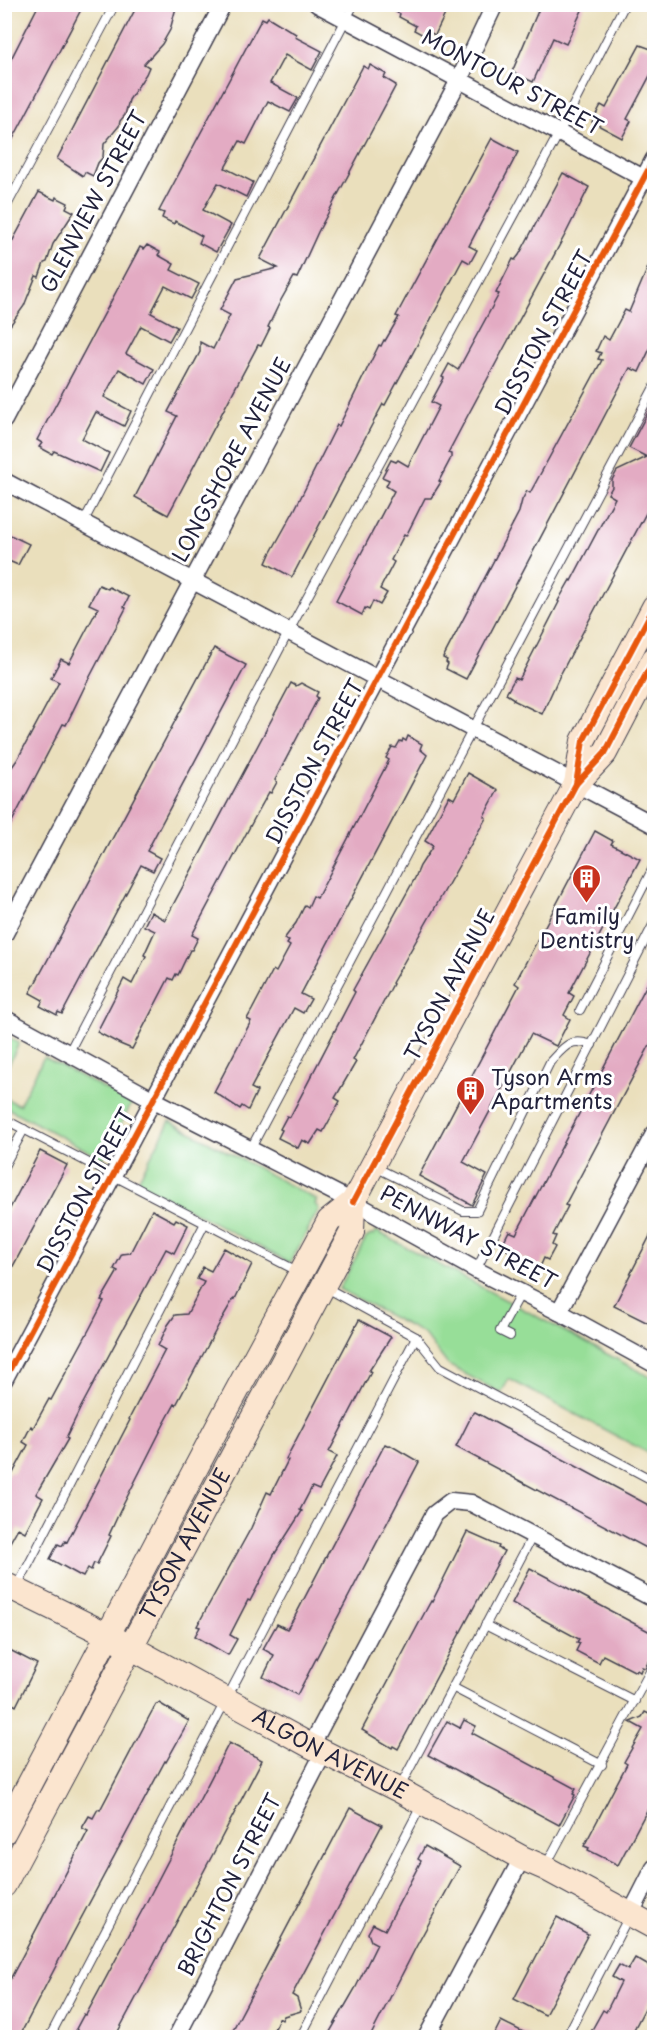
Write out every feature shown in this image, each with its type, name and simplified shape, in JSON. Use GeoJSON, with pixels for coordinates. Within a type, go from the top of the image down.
{"type":"FeatureCollection","features":[{"type":"Feature","properties":{"kind":"street","name":"GLENVIEW STREET"},"geometry":{"type":"LineString","coordinates":[[4,420],[223,4]]}},
{"type":"Feature","properties":{"kind":"street","name":"MONTOUR STREET"},"geometry":{"type":"LineString","coordinates":[[317,4],[650,181]]}},
{"type":"Feature","properties":{"kind":"street","name":"LONGSHORE AVENUE"},"geometry":{"type":"LineString","coordinates":[[4,934],[459,80],[495,4]]}},
{"type":"Feature","properties":{"kind":"street","name":"DISSTON STREET"},"geometry":{"type":"LineString","coordinates":[[4,1380],[379,679],[650,181],[654,159]]}},
{"type":"Feature","properties":{"kind":"street"},"geometry":{"type":"LineString","coordinates":[[4,481],[654,825]]}},
{"type":"Feature","properties":{"kind":"street","name":"TYSON AVENUE"},"geometry":{"type":"LineString","coordinates":[[576,784],[584,741],[654,607]]}},
{"type":"Feature","properties":{"kind":"street","name":"TYSON AVENUE"},"geometry":{"type":"LineString","coordinates":[[4,1832],[329,1221],[353,1202],[576,784],[605,753],[654,660]]}},
{"type":"Feature","properties":{"kind":"street","name":"PENNWAY STREET"},"geometry":{"type":"LineString","coordinates":[[4,1018],[153,1100],[353,1202],[654,1364]]}},
{"type":"Feature","properties":{"kind":"street"},"geometry":{"type":"LineString","coordinates":[[559,1312],[654,1134]]}},
{"type":"Feature","properties":{"kind":"street","name":"TYSON AVENUE"},"geometry":{"type":"LineString","coordinates":[[8,1871],[132,1648],[352,1232],[353,1202]]}},
{"type":"Feature","properties":{"kind":"street"},"geometry":{"type":"LineString","coordinates":[[226,1411],[250,1424]]}},
{"type":"Feature","properties":{"kind":"street","name":"BRIGHTON STREET"},"geometry":{"type":"LineString","coordinates":[[176,2037],[434,1514],[451,1501],[471,1503],[532,1535]]}},
{"type":"Feature","properties":{"kind":"street"},"geometry":{"type":"LineString","coordinates":[[532,1535],[654,1599]]}},
{"type":"Feature","properties":{"kind":"street","name":"ALGON AVENUE"},"geometry":{"type":"LineString","coordinates":[[10,1587],[108,1635],[317,1749],[399,1790],[654,1927]]}},
{"type":"Feature","properties":{"kind":"street"},"geometry":{"type":"LineString","coordinates":[[426,2037],[522,1858]]}},
{"type":"Feature","properties":{"kind":"street"},"geometry":{"type":"LineString","coordinates":[[631,1913],[654,1868]]}},
{"type":"Feature","properties":{"kind":"lane"},"geometry":{"type":"LineString","coordinates":[[4,211],[115,4]]}},
{"type":"Feature","properties":{"kind":"lane"},"geometry":{"type":"LineString","coordinates":[[82,522],[354,4]]}},
{"type":"Feature","properties":{"kind":"lane"},"geometry":{"type":"LineString","coordinates":[[69,1052],[289,632],[559,133],[625,4]]}},
{"type":"Feature","properties":{"kind":"lane"},"geometry":{"type":"LineString","coordinates":[[250,1150],[654,387]]}},
{"type":"Feature","properties":{"kind":"lane"},"geometry":{"type":"LineString","coordinates":[[580,1010],[654,866]]}},
{"type":"Feature","properties":{"kind":"lane"},"geometry":{"type":"LineString","coordinates":[[476,1270],[654,923]]}},
{"type":"Feature","properties":{"kind":"lane"},"geometry":{"type":"LineString","coordinates":[[372,1165],[463,1211],[477,1211],[550,1062],[566,1044],[579,1041],[592,1045]]}},
{"type":"Feature","properties":{"kind":"lane"},"geometry":{"type":"LineString","coordinates":[[4,1119],[301,1273]]}},
{"type":"Feature","properties":{"kind":"lane"},"geometry":{"type":"LineString","coordinates":[[4,1166],[24,1129]]}},
{"type":"Feature","properties":{"kind":"lane"},"geometry":{"type":"LineString","coordinates":[[10,1587],[205,1222]]}},
{"type":"Feature","properties":{"kind":"lane"},"geometry":{"type":"LineString","coordinates":[[322,1286],[416,1337],[440,1367],[654,1481]]}},
{"type":"Feature","properties":{"kind":"lane"},"geometry":{"type":"LineString","coordinates":[[510,1336],[500,1331],[521,1293]]}},
{"type":"Feature","properties":{"kind":"lane"},"geometry":{"type":"LineString","coordinates":[[49,2037],[416,1337]]}},
{"type":"Feature","properties":{"kind":"lane"},"geometry":{"type":"LineString","coordinates":[[399,1790],[532,1535]]}},
{"type":"Feature","properties":{"kind":"lane"},"geometry":{"type":"LineString","coordinates":[[485,1625],[635,1701]]}},
{"type":"Feature","properties":{"kind":"lane"},"geometry":{"type":"LineString","coordinates":[[545,1868],[654,1664]]}},
{"type":"Feature","properties":{"kind":"lane"},"geometry":{"type":"LineString","coordinates":[[452,1688],[602,1764]]}},
{"type":"Feature","properties":{"kind":"lane"},"geometry":{"type":"LineString","coordinates":[[300,2037],[423,1803]]}},
{"type":"Feature","properties":{"kind":"lane"},"geometry":{"type":"LineString","coordinates":[[566,2037],[631,1913]]}},
{"type":"Feature","properties":{"kind":"green space"},"geometry":{"type":"Polygon","coordinates":[[[5,1036],[19,1043],[5,1072],[5,1036]]]}},
{"type":"Feature","properties":{"kind":"green space"},"geometry":{"type":"Polygon","coordinates":[[[44,1057],[132,1103],[103,1159],[5,1107],[5,1098],[19,1105],[44,1057]]]}},
{"type":"Feature","properties":{"kind":"green space"},"geometry":{"type":"Polygon","coordinates":[[[170,1121],[317,1200],[315,1204],[319,1209],[290,1263],[137,1182],[170,1121]]]}},
{"type":"Feature","properties":{"kind":"green space"},"geometry":{"type":"Polygon","coordinates":[[[376,1231],[654,1379],[654,1456],[509,1379],[501,1393],[448,1365],[424,1334],[339,1289],[366,1238],[374,1235],[376,1231]]]}},
{"type":"Feature","properties":{"kind":"building"},"geometry":{"type":"Polygon","coordinates":[[[39,4],[84,4],[4,156],[4,66],[10,61],[39,4]]]}},
{"type":"Feature","properties":{"kind":"building"},"geometry":{"type":"Polygon","coordinates":[[[138,4],[177,4],[170,30],[162,44],[144,64],[149,67],[146,74],[129,100],[119,126],[104,144],[103,157],[93,176],[85,172],[83,176],[57,159],[138,4]]]}},
{"type":"Feature","properties":{"kind":"building"},"geometry":{"type":"Polygon","coordinates":[[[380,4],[450,4],[435,35],[429,32],[427,37],[414,30],[416,26],[399,17],[400,14],[380,4]]]}},
{"type":"Feature","properties":{"kind":"building"},"geometry":{"type":"Polygon","coordinates":[[[541,4],[585,4],[566,44],[553,38],[533,82],[512,72],[541,4]]]}},
{"type":"Feature","properties":{"kind":"building"},"geometry":{"type":"Polygon","coordinates":[[[268,17],[296,34],[295,37],[322,51],[312,70],[285,55],[270,83],[298,98],[290,112],[268,101],[246,144],[240,141],[225,168],[253,182],[246,197],[218,183],[203,210],[231,225],[216,252],[199,243],[202,236],[175,221],[174,224],[162,218],[164,213],[159,211],[262,18],[266,20],[268,17]]]}},
{"type":"Feature","properties":{"kind":"building"},"geometry":{"type":"Polygon","coordinates":[[[640,45],[654,50],[654,68],[627,119],[631,121],[622,138],[592,122],[601,105],[606,108],[640,45]]]}},
{"type":"Feature","properties":{"kind":"building"},"geometry":{"type":"Polygon","coordinates":[[[370,65],[386,74],[384,78],[396,85],[318,232],[297,278],[294,277],[281,300],[261,346],[258,345],[168,515],[135,497],[177,416],[168,412],[200,352],[200,342],[213,349],[230,315],[220,310],[237,278],[278,268],[260,259],[363,66],[368,69],[370,65]]]}},
{"type":"Feature","properties":{"kind":"building"},"geometry":{"type":"Polygon","coordinates":[[[492,138],[518,152],[469,246],[477,250],[470,263],[463,259],[292,577],[266,563],[270,554],[337,425],[339,426],[379,345],[381,346],[385,341],[399,317],[396,316],[492,138]]]}},
{"type":"Feature","properties":{"kind":"building"},"geometry":{"type":"Polygon","coordinates":[[[563,173],[589,187],[448,453],[451,454],[451,458],[439,481],[441,482],[431,498],[425,498],[391,560],[394,562],[380,589],[387,593],[380,605],[373,601],[369,610],[365,608],[362,615],[336,601],[394,491],[386,486],[389,480],[382,477],[391,460],[396,462],[398,460],[408,466],[439,406],[431,402],[444,378],[442,377],[449,364],[458,370],[499,294],[496,293],[513,259],[515,260],[519,255],[563,173]]]}},
{"type":"Feature","properties":{"kind":"building"},"geometry":{"type":"Polygon","coordinates":[[[39,192],[55,200],[56,197],[68,203],[66,208],[74,212],[53,244],[47,262],[44,263],[39,277],[36,276],[24,306],[4,334],[4,257],[39,192]]]}},
{"type":"Feature","properties":{"kind":"building"},"geometry":{"type":"Polygon","coordinates":[[[147,245],[160,252],[158,255],[174,264],[171,270],[199,284],[191,299],[165,286],[151,313],[177,327],[169,341],[141,326],[126,354],[154,369],[146,384],[119,369],[104,397],[131,411],[124,426],[96,412],[82,439],[109,453],[100,472],[54,451],[52,454],[39,447],[42,443],[37,440],[140,247],[144,249],[147,245]]]}},
{"type":"Feature","properties":{"kind":"building"},"geometry":{"type":"Polygon","coordinates":[[[654,253],[654,340],[639,372],[630,368],[466,679],[446,669],[447,660],[443,658],[519,512],[522,500],[527,491],[530,493],[602,360],[598,359],[601,353],[596,351],[603,336],[609,340],[625,310],[629,312],[654,253]]]}},
{"type":"Feature","properties":{"kind":"building"},"geometry":{"type":"Polygon","coordinates":[[[654,401],[654,498],[559,677],[542,714],[513,700],[506,694],[515,678],[519,680],[558,601],[615,498],[608,494],[617,471],[647,457],[629,448],[654,401]]]}},
{"type":"Feature","properties":{"kind":"building"},"geometry":{"type":"Polygon","coordinates":[[[4,532],[29,544],[18,565],[4,559],[4,532]]]}},
{"type":"Feature","properties":{"kind":"building"},"geometry":{"type":"Polygon","coordinates":[[[99,585],[108,589],[109,587],[129,597],[124,607],[126,608],[66,725],[63,724],[4,837],[4,768],[9,771],[17,760],[59,682],[51,678],[61,659],[69,663],[97,610],[98,608],[89,604],[99,585]]]}},
{"type":"Feature","properties":{"kind":"building"},"geometry":{"type":"Polygon","coordinates":[[[214,648],[246,665],[147,851],[160,858],[153,871],[141,865],[62,1014],[58,1012],[57,1015],[40,1006],[43,1000],[30,993],[214,648]]]}},
{"type":"Feature","properties":{"kind":"building"},"geometry":{"type":"Polygon","coordinates":[[[291,683],[296,686],[301,683],[318,692],[316,696],[318,698],[275,780],[277,782],[254,819],[192,935],[198,938],[178,975],[176,974],[173,980],[169,978],[132,1049],[120,1044],[97,1032],[124,979],[132,984],[146,956],[144,955],[155,931],[144,926],[151,912],[165,920],[291,683]]]}},
{"type":"Feature","properties":{"kind":"building"},"geometry":{"type":"Polygon","coordinates":[[[408,736],[422,744],[420,749],[427,755],[301,994],[311,999],[303,1013],[294,1008],[251,1088],[257,1091],[248,1110],[242,1106],[240,1109],[214,1092],[251,1021],[247,1019],[273,970],[276,972],[290,946],[287,944],[289,941],[284,939],[296,923],[305,905],[308,907],[313,896],[317,898],[389,760],[386,758],[392,747],[396,748],[400,741],[402,742],[403,739],[406,741],[408,736]]]}},
{"type":"Feature","properties":{"kind":"building"},"geometry":{"type":"Polygon","coordinates":[[[468,773],[498,790],[484,816],[486,818],[392,983],[353,1060],[356,1062],[335,1098],[340,1101],[323,1132],[319,1130],[310,1144],[302,1140],[298,1148],[278,1138],[282,1130],[280,1129],[287,1116],[290,1117],[355,992],[353,990],[433,846],[425,841],[449,796],[454,799],[468,773]]]}},
{"type":"Feature","properties":{"kind":"building"},"geometry":{"type":"Polygon","coordinates":[[[595,831],[613,841],[611,844],[640,859],[569,993],[574,996],[564,1015],[570,1019],[556,1046],[531,1034],[463,1162],[487,1175],[472,1205],[419,1176],[519,986],[515,983],[595,831]]]}},
{"type":"Feature","properties":{"kind":"building"},"geometry":{"type":"Polygon","coordinates":[[[654,971],[654,1037],[565,1205],[568,1206],[553,1235],[556,1236],[552,1245],[555,1247],[548,1260],[544,1258],[540,1267],[501,1247],[509,1231],[516,1234],[654,971]]]}},
{"type":"Feature","properties":{"kind":"building"},"geometry":{"type":"Polygon","coordinates":[[[40,1151],[67,1165],[4,1283],[4,1220],[40,1151]]]}},
{"type":"Feature","properties":{"kind":"building"},"geometry":{"type":"Polygon","coordinates":[[[152,1210],[174,1222],[176,1219],[188,1225],[174,1253],[166,1249],[81,1407],[66,1438],[68,1439],[36,1494],[43,1498],[25,1532],[18,1528],[4,1553],[4,1483],[8,1474],[13,1473],[28,1445],[23,1442],[31,1426],[33,1428],[49,1399],[51,1400],[104,1301],[101,1300],[118,1271],[114,1269],[122,1254],[130,1253],[152,1210]]]}},
{"type":"Feature","properties":{"kind":"building"},"geometry":{"type":"Polygon","coordinates":[[[654,1228],[654,1315],[650,1324],[614,1306],[654,1228]]]}},
{"type":"Feature","properties":{"kind":"building"},"geometry":{"type":"Polygon","coordinates":[[[224,1248],[252,1264],[235,1299],[164,1424],[120,1511],[97,1564],[94,1563],[91,1570],[88,1568],[83,1577],[50,1559],[58,1544],[62,1546],[65,1541],[67,1542],[130,1420],[165,1350],[158,1346],[168,1325],[175,1315],[187,1314],[204,1282],[197,1279],[203,1267],[211,1271],[224,1248]]]}},
{"type":"Feature","properties":{"kind":"building"},"geometry":{"type":"Polygon","coordinates":[[[359,1320],[391,1337],[369,1371],[371,1372],[329,1452],[337,1456],[319,1490],[312,1487],[300,1510],[302,1511],[274,1555],[230,1635],[237,1639],[228,1655],[195,1636],[200,1627],[197,1626],[251,1528],[267,1492],[271,1494],[288,1460],[286,1459],[359,1320]]]}},
{"type":"Feature","properties":{"kind":"building"},"geometry":{"type":"Polygon","coordinates":[[[475,1412],[654,1508],[654,1552],[456,1447],[475,1412]]]}},
{"type":"Feature","properties":{"kind":"building"},"geometry":{"type":"Polygon","coordinates":[[[385,1444],[419,1462],[297,1695],[263,1677],[274,1655],[263,1649],[277,1624],[287,1629],[294,1618],[385,1444]]]}},
{"type":"Feature","properties":{"kind":"building"},"geometry":{"type":"Polygon","coordinates":[[[467,1532],[499,1546],[498,1548],[504,1551],[398,1749],[393,1746],[392,1748],[362,1730],[432,1602],[467,1532]]]}},
{"type":"Feature","properties":{"kind":"building"},"geometry":{"type":"Polygon","coordinates":[[[530,1568],[654,1634],[654,1648],[645,1668],[642,1667],[640,1672],[637,1670],[636,1672],[603,1655],[599,1663],[576,1651],[580,1643],[577,1642],[579,1639],[512,1603],[530,1568]]]}},
{"type":"Feature","properties":{"kind":"building"},"geometry":{"type":"Polygon","coordinates":[[[4,1647],[37,1664],[16,1706],[4,1699],[4,1647]]]}},
{"type":"Feature","properties":{"kind":"building"},"geometry":{"type":"Polygon","coordinates":[[[159,1703],[189,1721],[165,1761],[19,2037],[4,2037],[4,1991],[88,1831],[82,1828],[89,1816],[93,1818],[98,1809],[100,1810],[156,1704],[159,1703]]]}},
{"type":"Feature","properties":{"kind":"building"},"geometry":{"type":"Polygon","coordinates":[[[654,1709],[654,1797],[618,1865],[584,1846],[627,1764],[624,1762],[643,1729],[630,1722],[642,1717],[645,1712],[651,1715],[654,1709]]]}},
{"type":"Feature","properties":{"kind":"building"},"geometry":{"type":"Polygon","coordinates":[[[464,1720],[476,1726],[472,1733],[576,1789],[559,1825],[428,1755],[447,1721],[460,1728],[464,1720]]]}},
{"type":"Feature","properties":{"kind":"building"},"geometry":{"type":"Polygon","coordinates":[[[229,1743],[262,1760],[213,1854],[115,2037],[74,2037],[78,2030],[76,2029],[84,2014],[86,2015],[145,1905],[229,1743]]]}},
{"type":"Feature","properties":{"kind":"building"},"geometry":{"type":"Polygon","coordinates":[[[350,1808],[382,1825],[292,1995],[297,1998],[301,2011],[284,2016],[282,2020],[279,2018],[270,2037],[229,2037],[350,1808]]]}},
{"type":"Feature","properties":{"kind":"building"},"geometry":{"type":"Polygon","coordinates":[[[425,1846],[460,1866],[370,2037],[327,2037],[356,1987],[377,1944],[371,1941],[368,1933],[373,1924],[385,1930],[421,1861],[418,1859],[425,1846]]]}},
{"type":"Feature","properties":{"kind":"building"},"geometry":{"type":"Polygon","coordinates":[[[557,1917],[588,1934],[545,2015],[514,1999],[557,1917]]]}},
{"type":"Feature","properties":{"kind":"building"},"geometry":{"type":"Polygon","coordinates":[[[635,1958],[654,1969],[654,1991],[630,2037],[588,2037],[603,2010],[606,2012],[621,1982],[612,1977],[619,1965],[628,1970],[635,1958]]]}},
{"type":"Feature","properties":{"kind":"building"},"geometry":{"type":"Polygon","coordinates":[[[501,2021],[533,2037],[493,2037],[501,2021]]]}},
{"type":"Feature","properties":{"kind":"cycle path"},"geometry":{"type":"LineString","coordinates":[[4,1380],[654,159]]}},
{"type":"Feature","properties":{"kind":"cycle path"},"geometry":{"type":"LineString","coordinates":[[576,784],[583,741],[654,607]]}},
{"type":"Feature","properties":{"kind":"cycle path"},"geometry":{"type":"LineString","coordinates":[[353,1202],[576,784],[605,753],[654,659]]}},
{"type":"Feature","properties":{"kind":"place","name":"Family Dentistry"},"geometry":{"type":"Point","coordinates":[587,904]}},
{"type":"Feature","properties":{"kind":"place","name":"Tyson Arms Apartments"},"geometry":{"type":"Point","coordinates":[470,1116]}}]}
